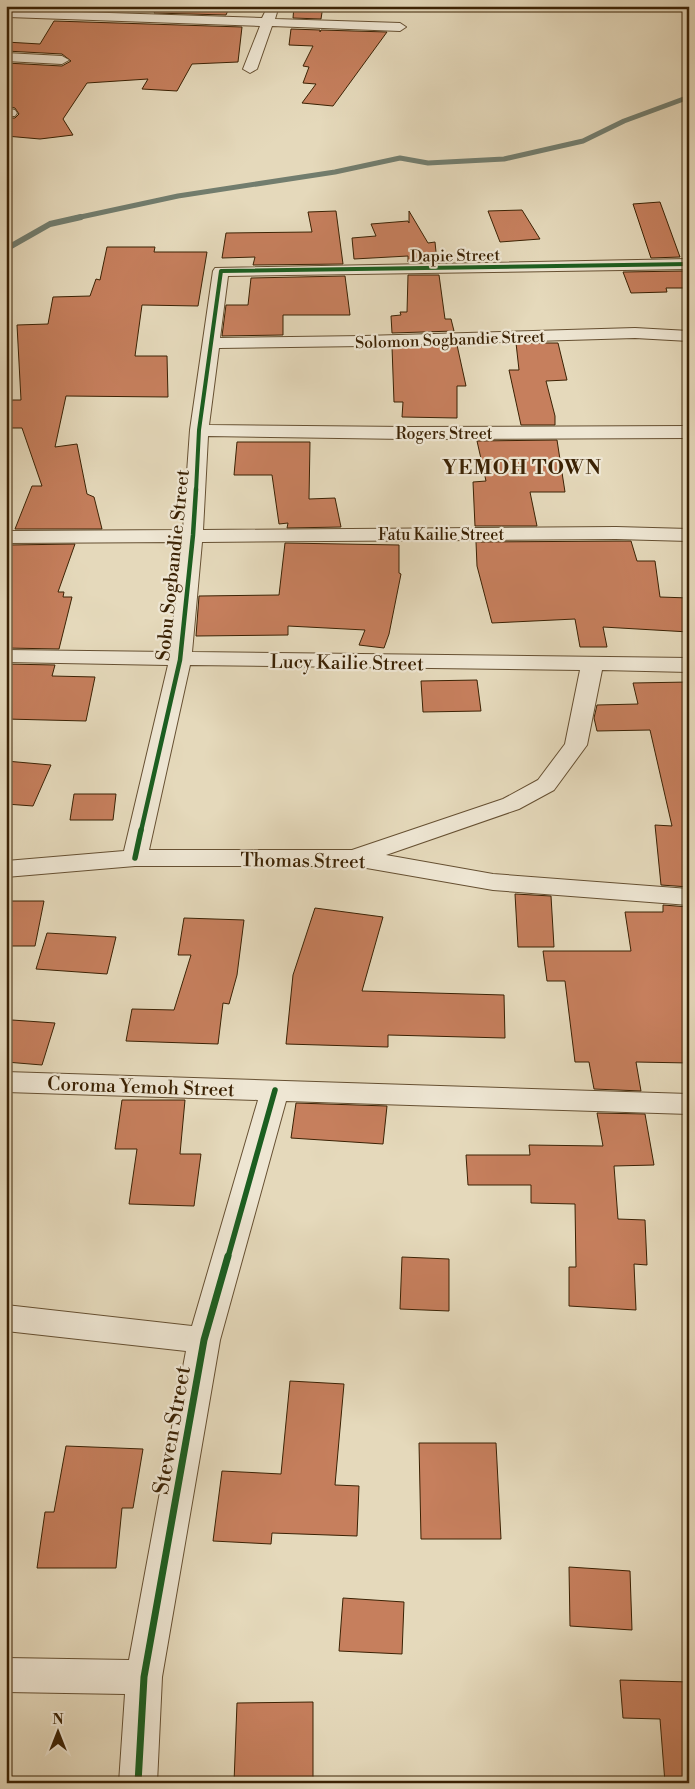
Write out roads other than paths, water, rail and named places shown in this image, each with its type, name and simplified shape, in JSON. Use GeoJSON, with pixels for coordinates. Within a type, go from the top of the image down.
{"type":"FeatureCollection","features":[{"type":"Feature","properties":{"kind":"street"},"geometry":{"type":"LineString","coordinates":[[250,69],[272,6]]}},
{"type":"Feature","properties":{"kind":"street"},"geometry":{"type":"LineString","coordinates":[[9,12],[400,27]]}},
{"type":"Feature","properties":{"kind":"street"},"geometry":{"type":"LineString","coordinates":[[6,57],[62,60]]}},
{"type":"Feature","properties":{"kind":"street","name":"Dapie Street"},"geometry":{"type":"LineString","coordinates":[[221,271],[689,264]]}},
{"type":"Feature","properties":{"kind":"street","name":"Sobu Sogbandie Street"},"geometry":{"type":"LineString","coordinates":[[135,858],[180,660],[193,535],[199,430],[221,271]]}},
{"type":"Feature","properties":{"kind":"street","name":"Solomon Sogbandie Street"},"geometry":{"type":"LineString","coordinates":[[211,343],[364,341],[635,333],[689,336]]}},
{"type":"Feature","properties":{"kind":"street","name":"Rogers Street"},"geometry":{"type":"LineString","coordinates":[[199,430],[406,433],[689,432]]}},
{"type":"Feature","properties":{"kind":"street","name":"Fatu Kailie Street"},"geometry":{"type":"LineString","coordinates":[[6,537],[616,533],[689,535]]}},
{"type":"Feature","properties":{"kind":"street","name":"Lucy Kailie Street"},"geometry":{"type":"LineString","coordinates":[[6,656],[689,666]]}},
{"type":"Feature","properties":{"kind":"street"},"geometry":{"type":"LineString","coordinates":[[355,858],[511,804],[546,785],[576,745],[592,664]]}},
{"type":"Feature","properties":{"kind":"street","name":"Thomas Street"},"geometry":{"type":"LineString","coordinates":[[6,869],[135,858],[355,858],[493,882],[689,897]]}},
{"type":"Feature","properties":{"kind":"street","name":"Coroma Yemoh Street"},"geometry":{"type":"LineString","coordinates":[[6,1082],[689,1104]]}},
{"type":"Feature","properties":{"kind":"street","name":"Steven Street"},"geometry":{"type":"LineString","coordinates":[[138,1783],[144,1677],[204,1340],[275,1090]]}},
{"type":"Feature","properties":{"kind":"street"},"geometry":{"type":"LineString","coordinates":[[6,1318],[204,1340]]}},
{"type":"Feature","properties":{"kind":"street"},"geometry":{"type":"LineString","coordinates":[[6,1675],[144,1677]]}},
{"type":"Feature","properties":{"kind":"waterway"},"geometry":{"type":"LineString","coordinates":[[76,218],[178,196],[335,172],[400,158],[428,163],[504,159],[583,141],[624,121],[689,97]]}},
{"type":"Feature","properties":{"kind":"waterway"},"geometry":{"type":"LineString","coordinates":[[6,249],[50,224],[81,217]]}},
{"type":"Feature","properties":{"kind":"district","name":"YEMOH TOWN"},"geometry":{"type":"Point","coordinates":[522,467]}}]}
